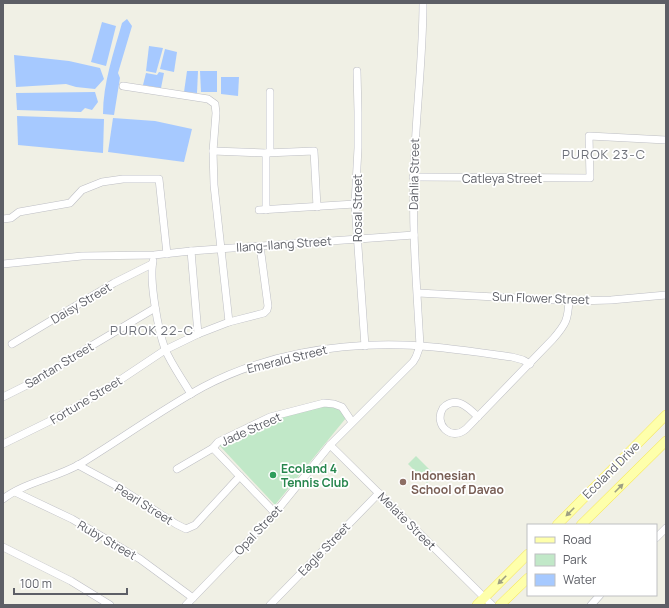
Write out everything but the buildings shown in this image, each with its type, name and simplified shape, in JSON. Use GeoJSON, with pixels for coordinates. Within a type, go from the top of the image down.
{"type":"FeatureCollection","features":[{"type":"Feature","properties":{"kind":"main road","name":"Ecoland Drive"},"geometry":{"type":"LineString","coordinates":[[558,524],[666,415]]}},
{"type":"Feature","properties":{"kind":"main road","name":"Ecoland Drive"},"geometry":{"type":"LineString","coordinates":[[582,524],[666,441]]}},
{"type":"Feature","properties":{"kind":"main road"},"geometry":{"type":"LineString","coordinates":[[477,605],[527,555]]}},
{"type":"Feature","properties":{"kind":"main road"},"geometry":{"type":"LineString","coordinates":[[500,605],[527,579]]}},
{"type":"Feature","properties":{"kind":"street","name":"Dahlia Street"},"geometry":{"type":"LineString","coordinates":[[420,346],[414,235],[414,177],[415,130],[424,3]]}},
{"type":"Feature","properties":{"kind":"street","name":"Rosal Street"},"geometry":{"type":"LineString","coordinates":[[357,71],[358,134],[355,204],[365,346]]}},
{"type":"Feature","properties":{"kind":"street"},"geometry":{"type":"LineString","coordinates":[[123,86],[201,98],[212,101],[216,108],[213,151],[214,185],[229,322]]}},
{"type":"Feature","properties":{"kind":"street"},"geometry":{"type":"LineString","coordinates":[[270,92],[268,152],[263,210],[355,204]]}},
{"type":"Feature","properties":{"kind":"street","name":"Catleya Street"},"geometry":{"type":"LineString","coordinates":[[414,177],[590,178],[588,136],[666,140]]}},
{"type":"Feature","properties":{"kind":"street"},"geometry":{"type":"LineString","coordinates":[[213,151],[314,151],[317,207]]}},
{"type":"Feature","properties":{"kind":"street"},"geometry":{"type":"LineString","coordinates":[[3,219],[11,218],[19,212],[70,203],[82,190],[102,182],[123,179],[159,179],[167,254]]}},
{"type":"Feature","properties":{"kind":"street","name":"Ilang-Ilang Street"},"geometry":{"type":"LineString","coordinates":[[3,264],[82,256],[154,255],[414,235]]}},
{"type":"Feature","properties":{"kind":"street","name":"Fortune Street"},"geometry":{"type":"LineString","coordinates":[[3,444],[54,419],[102,392],[165,350],[198,334],[229,322],[260,314],[267,310],[268,306],[260,246]]}},
{"type":"Feature","properties":{"kind":"street"},"geometry":{"type":"LineString","coordinates":[[191,251],[198,334]]}},
{"type":"Feature","properties":{"kind":"street"},"geometry":{"type":"LineString","coordinates":[[154,255],[152,264],[155,308],[159,328],[165,350],[191,394]]}},
{"type":"Feature","properties":{"kind":"street","name":"Daisy Street"},"geometry":{"type":"LineString","coordinates":[[12,344],[114,283],[152,264]]}},
{"type":"Feature","properties":{"kind":"street","name":"Sun Flower Street"},"geometry":{"type":"LineString","coordinates":[[418,293],[569,300],[611,300],[666,295]]}},
{"type":"Feature","properties":{"kind":"street"},"geometry":{"type":"LineString","coordinates":[[478,417],[466,406],[453,402],[443,408],[440,418],[445,429],[455,434],[463,432],[478,417],[530,364],[563,328],[567,320],[569,300]]}},
{"type":"Feature","properties":{"kind":"street","name":"Santan Street"},"geometry":{"type":"LineString","coordinates":[[3,397],[44,377],[86,349],[155,308]]}},
{"type":"Feature","properties":{"kind":"street","name":"Emerald Street"},"geometry":{"type":"LineString","coordinates":[[3,499],[15,492],[78,465],[191,394],[234,373],[273,360],[331,348],[390,344],[512,357],[530,364]]}},
{"type":"Feature","properties":{"kind":"street","name":"Opal Street"},"geometry":{"type":"LineString","coordinates":[[186,605],[274,513],[330,445],[413,362],[420,346]]}},
{"type":"Feature","properties":{"kind":"street","name":"Jade Street"},"geometry":{"type":"LineString","coordinates":[[177,469],[213,448],[218,442],[270,417],[324,403],[342,407],[352,422]]}},
{"type":"Feature","properties":{"kind":"street","name":"Melate Street"},"geometry":{"type":"LineString","coordinates":[[330,445],[492,605]]}},
{"type":"Feature","properties":{"kind":"street","name":"Jade Street"},"geometry":{"type":"LineString","coordinates":[[213,448],[274,513]]}},
{"type":"Feature","properties":{"kind":"street","name":"Pearl Street"},"geometry":{"type":"LineString","coordinates":[[78,465],[115,485],[186,529],[195,525],[240,476]]}},
{"type":"Feature","properties":{"kind":"street","name":"Ruby Street"},"geometry":{"type":"LineString","coordinates":[[15,492],[72,519],[140,559],[193,598]]}},
{"type":"Feature","properties":{"kind":"street","name":"Eagle Street"},"geometry":{"type":"LineString","coordinates":[[270,605],[379,493]]}},
{"type":"Feature","properties":{"kind":"street"},"geometry":{"type":"LineString","coordinates":[[657,537],[666,528]]}},
{"type":"Feature","properties":{"kind":"street"},"geometry":{"type":"LineString","coordinates":[[3,547],[71,581],[110,605]]}},
{"type":"Feature","properties":{"kind":"street"},"geometry":{"type":"LineString","coordinates":[[591,605],[599,596]]}},
{"type":"Feature","properties":{"kind":"green space","name":"Ecoland 4 Tennis Club"},"geometry":{"type":"Polygon","coordinates":[[[326,406],[338,409],[346,418],[275,505],[219,445],[264,422],[326,406]]]}},
{"type":"Feature","properties":{"kind":"green space"},"geometry":{"type":"Polygon","coordinates":[[[416,456],[435,475],[427,483],[408,464],[416,456]]]}},
{"type":"Feature","properties":{"kind":"water"},"geometry":{"type":"Polygon","coordinates":[[[127,19],[132,26],[118,73],[120,78],[114,115],[103,114],[103,102],[110,68],[122,23],[127,19]]]}},
{"type":"Feature","properties":{"kind":"water"},"geometry":{"type":"Polygon","coordinates":[[[102,22],[116,26],[106,66],[91,62],[102,22]]]}},
{"type":"Feature","properties":{"kind":"water"},"geometry":{"type":"Polygon","coordinates":[[[149,46],[163,48],[156,73],[146,71],[149,46]]]}},
{"type":"Feature","properties":{"kind":"water"},"geometry":{"type":"Polygon","coordinates":[[[165,49],[177,52],[174,72],[160,69],[165,49]]]}},
{"type":"Feature","properties":{"kind":"water"},"geometry":{"type":"Polygon","coordinates":[[[14,55],[69,61],[100,68],[104,79],[95,89],[76,87],[66,84],[16,87],[14,55]]]}},
{"type":"Feature","properties":{"kind":"water"},"geometry":{"type":"Polygon","coordinates":[[[187,71],[198,71],[197,93],[184,92],[187,71]]]}},
{"type":"Feature","properties":{"kind":"water"},"geometry":{"type":"Polygon","coordinates":[[[200,71],[217,71],[217,92],[201,92],[200,71]]]}},
{"type":"Feature","properties":{"kind":"water"},"geometry":{"type":"Polygon","coordinates":[[[159,72],[164,73],[161,88],[143,85],[146,73],[157,75],[159,72]]]}},
{"type":"Feature","properties":{"kind":"water"},"geometry":{"type":"Polygon","coordinates":[[[221,77],[239,77],[238,96],[221,94],[221,77]]]}},
{"type":"Feature","properties":{"kind":"water"},"geometry":{"type":"Polygon","coordinates":[[[95,92],[98,102],[92,110],[85,108],[81,112],[17,110],[16,93],[95,92]]]}},
{"type":"Feature","properties":{"kind":"water"},"geometry":{"type":"Polygon","coordinates":[[[17,116],[104,119],[103,153],[18,145],[17,116]]]}},
{"type":"Feature","properties":{"kind":"water"},"geometry":{"type":"Polygon","coordinates":[[[113,118],[155,121],[192,129],[184,162],[108,152],[113,118]]]}},
{"type":"Feature","properties":{"kind":"place","name":"Ecoland 4 Tennis Club"},"geometry":{"type":"Point","coordinates":[273,475]}},
{"type":"Feature","properties":{"kind":"place","name":"Indonesian School of Davao"},"geometry":{"type":"Point","coordinates":[403,482]}},
{"type":"Feature","properties":{"kind":"district","name":"PUROK 23-C"},"geometry":{"type":"Point","coordinates":[604,154]}},
{"type":"Feature","properties":{"kind":"district","name":"PUROK 22-C"},"geometry":{"type":"Point","coordinates":[152,330]}}]}
